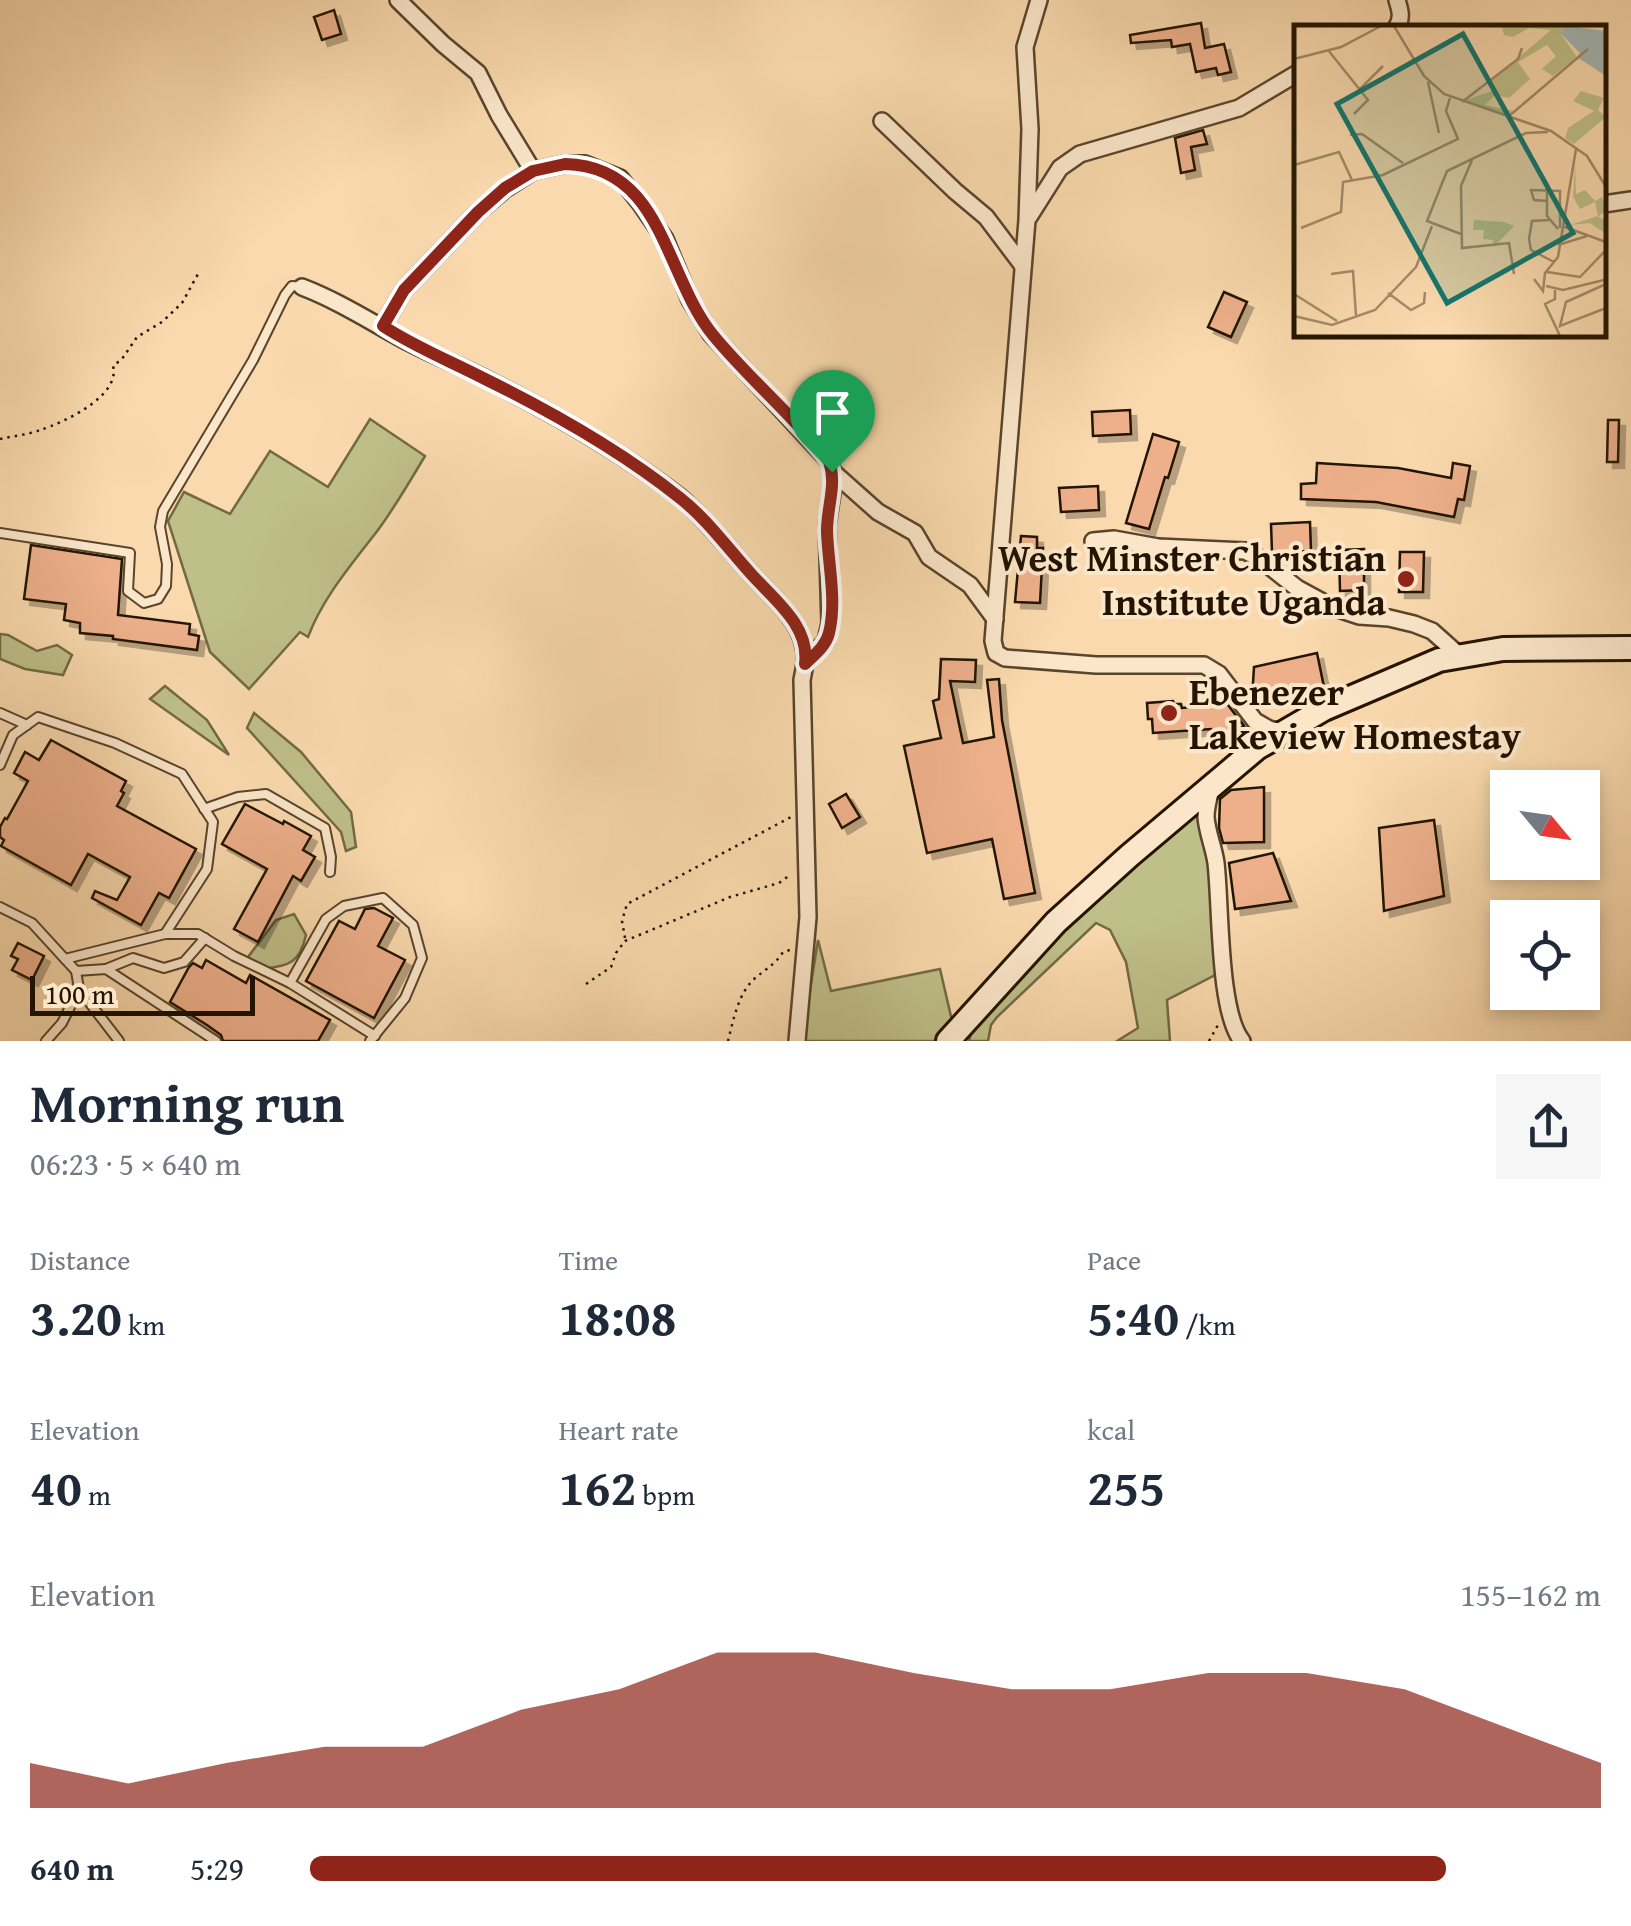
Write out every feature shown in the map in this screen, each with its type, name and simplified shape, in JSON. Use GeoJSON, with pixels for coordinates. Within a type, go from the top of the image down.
{"type":"FeatureCollection","features":[{"type":"Feature","properties":{"kind":"street"},"geometry":{"type":"LineString","coordinates":[[398,0],[478,72],[533,171]]}},
{"type":"Feature","properties":{"kind":"street"},"geometry":{"type":"LineString","coordinates":[[1039,0],[1026,47],[1030,129],[1026,220],[993,641],[996,653],[1004,658],[1096,666],[1204,665],[1219,674],[1254,721],[1284,732]]}},
{"type":"Feature","properties":{"kind":"street"},"geometry":{"type":"LineString","coordinates":[[1397,0],[1401,14],[1398,25]]}},
{"type":"Feature","properties":{"kind":"street"},"geometry":{"type":"LineString","coordinates":[[1026,220],[1060,168],[1080,154],[1239,108],[1294,75]]}},
{"type":"Feature","properties":{"kind":"street"},"geometry":{"type":"LineString","coordinates":[[882,122],[986,217],[1023,266]]}},
{"type":"Feature","properties":{"kind":"street"},"geometry":{"type":"LineString","coordinates":[[383,326],[404,290],[505,188],[533,171],[565,164],[585,164],[620,178],[665,239],[690,300],[712,334],[829,461],[833,487],[827,526],[830,623],[826,641],[805,664]]}},
{"type":"Feature","properties":{"kind":"street"},"geometry":{"type":"LineString","coordinates":[[1606,204],[1631,200]]}},
{"type":"Feature","properties":{"kind":"street"},"geometry":{"type":"LineString","coordinates":[[302,288],[328,297],[408,342],[538,406],[612,451],[680,498],[787,610],[807,652],[802,680],[808,864],[806,945],[797,1041]]}},
{"type":"Feature","properties":{"kind":"street"},"geometry":{"type":"LineString","coordinates":[[832,472],[878,512],[914,533],[929,557],[970,585],[995,620]]}},
{"type":"Feature","properties":{"kind":"street"},"geometry":{"type":"LineString","coordinates":[[1093,541],[1114,539],[1158,547],[1245,551],[1332,608],[1414,624],[1432,631],[1460,656]]}},
{"type":"Feature","properties":{"kind":"street"},"geometry":{"type":"LineString","coordinates":[[955,1038],[1056,922],[1257,748],[1284,732],[1356,695],[1438,660],[1503,649],[1631,648]]}},
{"type":"Feature","properties":{"kind":"street"},"geometry":{"type":"LineString","coordinates":[[1212,786],[1206,821],[1216,862],[1228,1007],[1233,1028],[1242,1041]]}},
{"type":"Feature","properties":{"kind":"lane"},"geometry":{"type":"LineString","coordinates":[[0,532],[130,553],[128,591],[144,604],[158,600],[166,586],[160,527],[163,510],[253,360],[285,295],[292,286],[302,288]]}},
{"type":"Feature","properties":{"kind":"lane"},"geometry":{"type":"LineString","coordinates":[[0,713],[27,725]]}},
{"type":"Feature","properties":{"kind":"lane"},"geometry":{"type":"LineString","coordinates":[[0,765],[13,735],[38,717],[116,744],[182,774],[213,822],[206,869],[166,934]]}},
{"type":"Feature","properties":{"kind":"lane"},"geometry":{"type":"LineString","coordinates":[[204,809],[266,794],[325,828],[330,872]]}},
{"type":"Feature","properties":{"kind":"lane"},"geometry":{"type":"LineString","coordinates":[[65,960],[166,934],[198,934],[290,983],[372,1038],[406,998],[422,958],[413,925],[383,898],[344,906],[326,919],[290,983]]}},
{"type":"Feature","properties":{"kind":"lane"},"geometry":{"type":"LineString","coordinates":[[0,908],[32,922],[76,971],[80,989],[120,1041]]}},
{"type":"Feature","properties":{"kind":"lane"},"geometry":{"type":"LineString","coordinates":[[76,971],[106,969],[133,958],[164,968],[184,962],[205,938]]}},
{"type":"Feature","properties":{"kind":"lane"},"geometry":{"type":"LineString","coordinates":[[106,969],[216,1041]]}},
{"type":"Feature","properties":{"kind":"lane"},"geometry":{"type":"LineString","coordinates":[[46,1041],[62,1023],[80,989]]}},
{"type":"Feature","properties":{"kind":"path"},"geometry":{"type":"LineString","coordinates":[[0,439],[38,431],[73,417],[109,390],[116,375],[113,366],[137,336],[162,322],[182,303],[198,274]]}},
{"type":"Feature","properties":{"kind":"path"},"geometry":{"type":"LineString","coordinates":[[625,941],[622,921],[627,904],[806,810]]}},
{"type":"Feature","properties":{"kind":"path"},"geometry":{"type":"LineString","coordinates":[[586,984],[611,967],[625,941],[730,897],[778,883],[808,864]]}},
{"type":"Feature","properties":{"kind":"path"},"geometry":{"type":"LineString","coordinates":[[728,1041],[734,1014],[750,982],[777,962],[783,952],[806,945]]}},
{"type":"Feature","properties":{"kind":"green space"},"geometry":{"type":"Polygon","coordinates":[[[370,419],[425,456],[330,595],[308,637],[300,632],[249,689],[210,652],[168,521],[184,492],[230,514],[270,451],[328,487],[370,419]]]}},
{"type":"Feature","properties":{"kind":"green space"},"geometry":{"type":"Polygon","coordinates":[[[0,634],[37,651],[57,645],[72,655],[63,675],[25,669],[0,659],[0,634]]]}},
{"type":"Feature","properties":{"kind":"green space"},"geometry":{"type":"Polygon","coordinates":[[[165,686],[207,720],[229,755],[150,699],[165,686]]]}},
{"type":"Feature","properties":{"kind":"green space"},"geometry":{"type":"Polygon","coordinates":[[[254,713],[301,752],[351,812],[356,847],[346,851],[341,832],[247,728],[254,713]]]}},
{"type":"Feature","properties":{"kind":"green space"},"geometry":{"type":"Polygon","coordinates":[[[1204,801],[1219,973],[1167,1000],[1170,1041],[1117,1041],[1138,1028],[1126,962],[1110,930],[1096,923],[997,1017],[988,1041],[969,1041],[973,1026],[1036,955],[1204,801]]]}},
{"type":"Feature","properties":{"kind":"green space"},"geometry":{"type":"Polygon","coordinates":[[[294,914],[306,935],[300,953],[284,965],[259,970],[248,957],[276,920],[294,914]]]}},
{"type":"Feature","properties":{"kind":"green space"},"geometry":{"type":"Polygon","coordinates":[[[818,940],[831,991],[940,969],[953,1025],[940,1041],[802,1041],[818,940]]]}},
{"type":"Feature","properties":{"kind":"building"},"geometry":{"type":"Polygon","coordinates":[[[334,10],[341,34],[322,40],[314,17],[334,10]]]}},
{"type":"Feature","properties":{"kind":"building"},"geometry":{"type":"Polygon","coordinates":[[[1201,23],[1205,48],[1224,44],[1231,72],[1218,75],[1216,68],[1196,72],[1190,44],[1172,47],[1171,40],[1131,43],[1130,35],[1201,23]]]}},
{"type":"Feature","properties":{"kind":"building"},"geometry":{"type":"Polygon","coordinates":[[[1203,130],[1207,144],[1191,147],[1195,170],[1181,173],[1175,138],[1203,130]]]}},
{"type":"Feature","properties":{"kind":"building"},"geometry":{"type":"Polygon","coordinates":[[[1224,292],[1247,302],[1231,337],[1208,327],[1224,292]]]}},
{"type":"Feature","properties":{"kind":"building"},"geometry":{"type":"Polygon","coordinates":[[[1130,410],[1131,434],[1093,436],[1092,412],[1130,410]]]}},
{"type":"Feature","properties":{"kind":"building"},"geometry":{"type":"Polygon","coordinates":[[[1608,420],[1619,420],[1618,462],[1607,462],[1608,420]]]}},
{"type":"Feature","properties":{"kind":"building"},"geometry":{"type":"Polygon","coordinates":[[[1153,434],[1179,442],[1149,529],[1126,523],[1153,434]]]}},
{"type":"Feature","properties":{"kind":"building"},"geometry":{"type":"Polygon","coordinates":[[[1317,463],[1398,468],[1451,478],[1453,463],[1470,466],[1464,500],[1458,499],[1454,517],[1376,502],[1301,499],[1301,484],[1316,483],[1317,463]]]}},
{"type":"Feature","properties":{"kind":"building"},"geometry":{"type":"Polygon","coordinates":[[[1098,486],[1099,510],[1061,512],[1059,488],[1098,486]]]}},
{"type":"Feature","properties":{"kind":"building"},"geometry":{"type":"Polygon","coordinates":[[[1310,522],[1311,551],[1272,552],[1271,524],[1310,522]]]}},
{"type":"Feature","properties":{"kind":"building"},"geometry":{"type":"Polygon","coordinates":[[[1021,536],[1037,537],[1037,548],[1043,548],[1040,603],[1015,602],[1021,536]]]}},
{"type":"Feature","properties":{"kind":"building"},"geometry":{"type":"Polygon","coordinates":[[[31,545],[122,559],[118,615],[190,624],[189,634],[199,636],[197,650],[80,633],[80,623],[64,620],[66,604],[24,599],[31,545]]]}},
{"type":"Feature","properties":{"kind":"building"},"geometry":{"type":"Polygon","coordinates":[[[1364,549],[1364,590],[1340,591],[1339,550],[1364,549]]]}},
{"type":"Feature","properties":{"kind":"building"},"geometry":{"type":"Polygon","coordinates":[[[1400,552],[1424,552],[1423,592],[1399,592],[1400,552]]]}},
{"type":"Feature","properties":{"kind":"building"},"geometry":{"type":"Polygon","coordinates":[[[1317,653],[1325,692],[1252,699],[1254,667],[1317,653]]]}},
{"type":"Feature","properties":{"kind":"building"},"geometry":{"type":"Polygon","coordinates":[[[941,659],[976,660],[975,682],[950,681],[963,743],[994,737],[987,680],[999,679],[1002,720],[1035,893],[1004,899],[992,839],[927,853],[904,746],[941,738],[933,701],[939,699],[941,659]]]}},
{"type":"Feature","properties":{"kind":"building"},"geometry":{"type":"Polygon","coordinates":[[[1173,701],[1182,708],[1208,706],[1207,703],[1228,705],[1244,726],[1213,744],[1211,729],[1153,733],[1147,703],[1173,701]]]}},
{"type":"Feature","properties":{"kind":"building"},"geometry":{"type":"Polygon","coordinates":[[[51,740],[126,781],[117,806],[196,849],[169,898],[159,893],[141,925],[92,898],[95,891],[117,900],[130,877],[88,854],[71,885],[1,846],[4,840],[0,827],[28,781],[14,773],[25,752],[39,760],[51,740]]]}},
{"type":"Feature","properties":{"kind":"building"},"geometry":{"type":"Polygon","coordinates":[[[1264,787],[1264,842],[1223,843],[1220,799],[1231,790],[1264,787]]]}},
{"type":"Feature","properties":{"kind":"building"},"geometry":{"type":"Polygon","coordinates":[[[846,794],[860,817],[842,828],[829,804],[846,794]]]}},
{"type":"Feature","properties":{"kind":"building"},"geometry":{"type":"Polygon","coordinates":[[[245,804],[311,836],[303,850],[315,857],[301,881],[293,876],[258,942],[234,929],[267,869],[222,844],[245,804]]]}},
{"type":"Feature","properties":{"kind":"building"},"geometry":{"type":"Polygon","coordinates":[[[1434,820],[1444,896],[1384,911],[1379,828],[1434,820]]]}},
{"type":"Feature","properties":{"kind":"building"},"geometry":{"type":"Polygon","coordinates":[[[1273,853],[1291,901],[1235,909],[1229,863],[1273,853]]]}},
{"type":"Feature","properties":{"kind":"building"},"geometry":{"type":"Polygon","coordinates":[[[374,908],[393,918],[378,946],[405,960],[374,1018],[306,981],[339,921],[355,929],[365,909],[374,908]]]}},
{"type":"Feature","properties":{"kind":"building"},"geometry":{"type":"Polygon","coordinates":[[[18,943],[44,956],[32,980],[12,970],[18,959],[11,956],[18,943]]]}},
{"type":"Feature","properties":{"kind":"building"},"geometry":{"type":"Polygon","coordinates":[[[206,960],[246,983],[250,975],[330,1020],[318,1041],[223,1041],[221,1035],[170,1002],[189,967],[193,963],[202,968],[206,960]]]}},
{"type":"Feature","properties":{"kind":"place","name":"West Minster Christian Institute Uganda"},"geometry":{"type":"Point","coordinates":[1406,579]}},
{"type":"Feature","properties":{"kind":"place","name":"Ebenezer Lakeview Homestay"},"geometry":{"type":"Point","coordinates":[1169,713]}},
{"type":"Feature","properties":{"kind":"route"},"geometry":{"type":"LineString","coordinates":[[585,164],[620,178],[665,239],[690,300],[712,334],[819,448],[832,472],[827,526],[829,634],[805,664],[807,652],[787,610],[680,498],[538,406],[383,326],[404,290],[505,188],[533,171],[585,164]]}}]}
